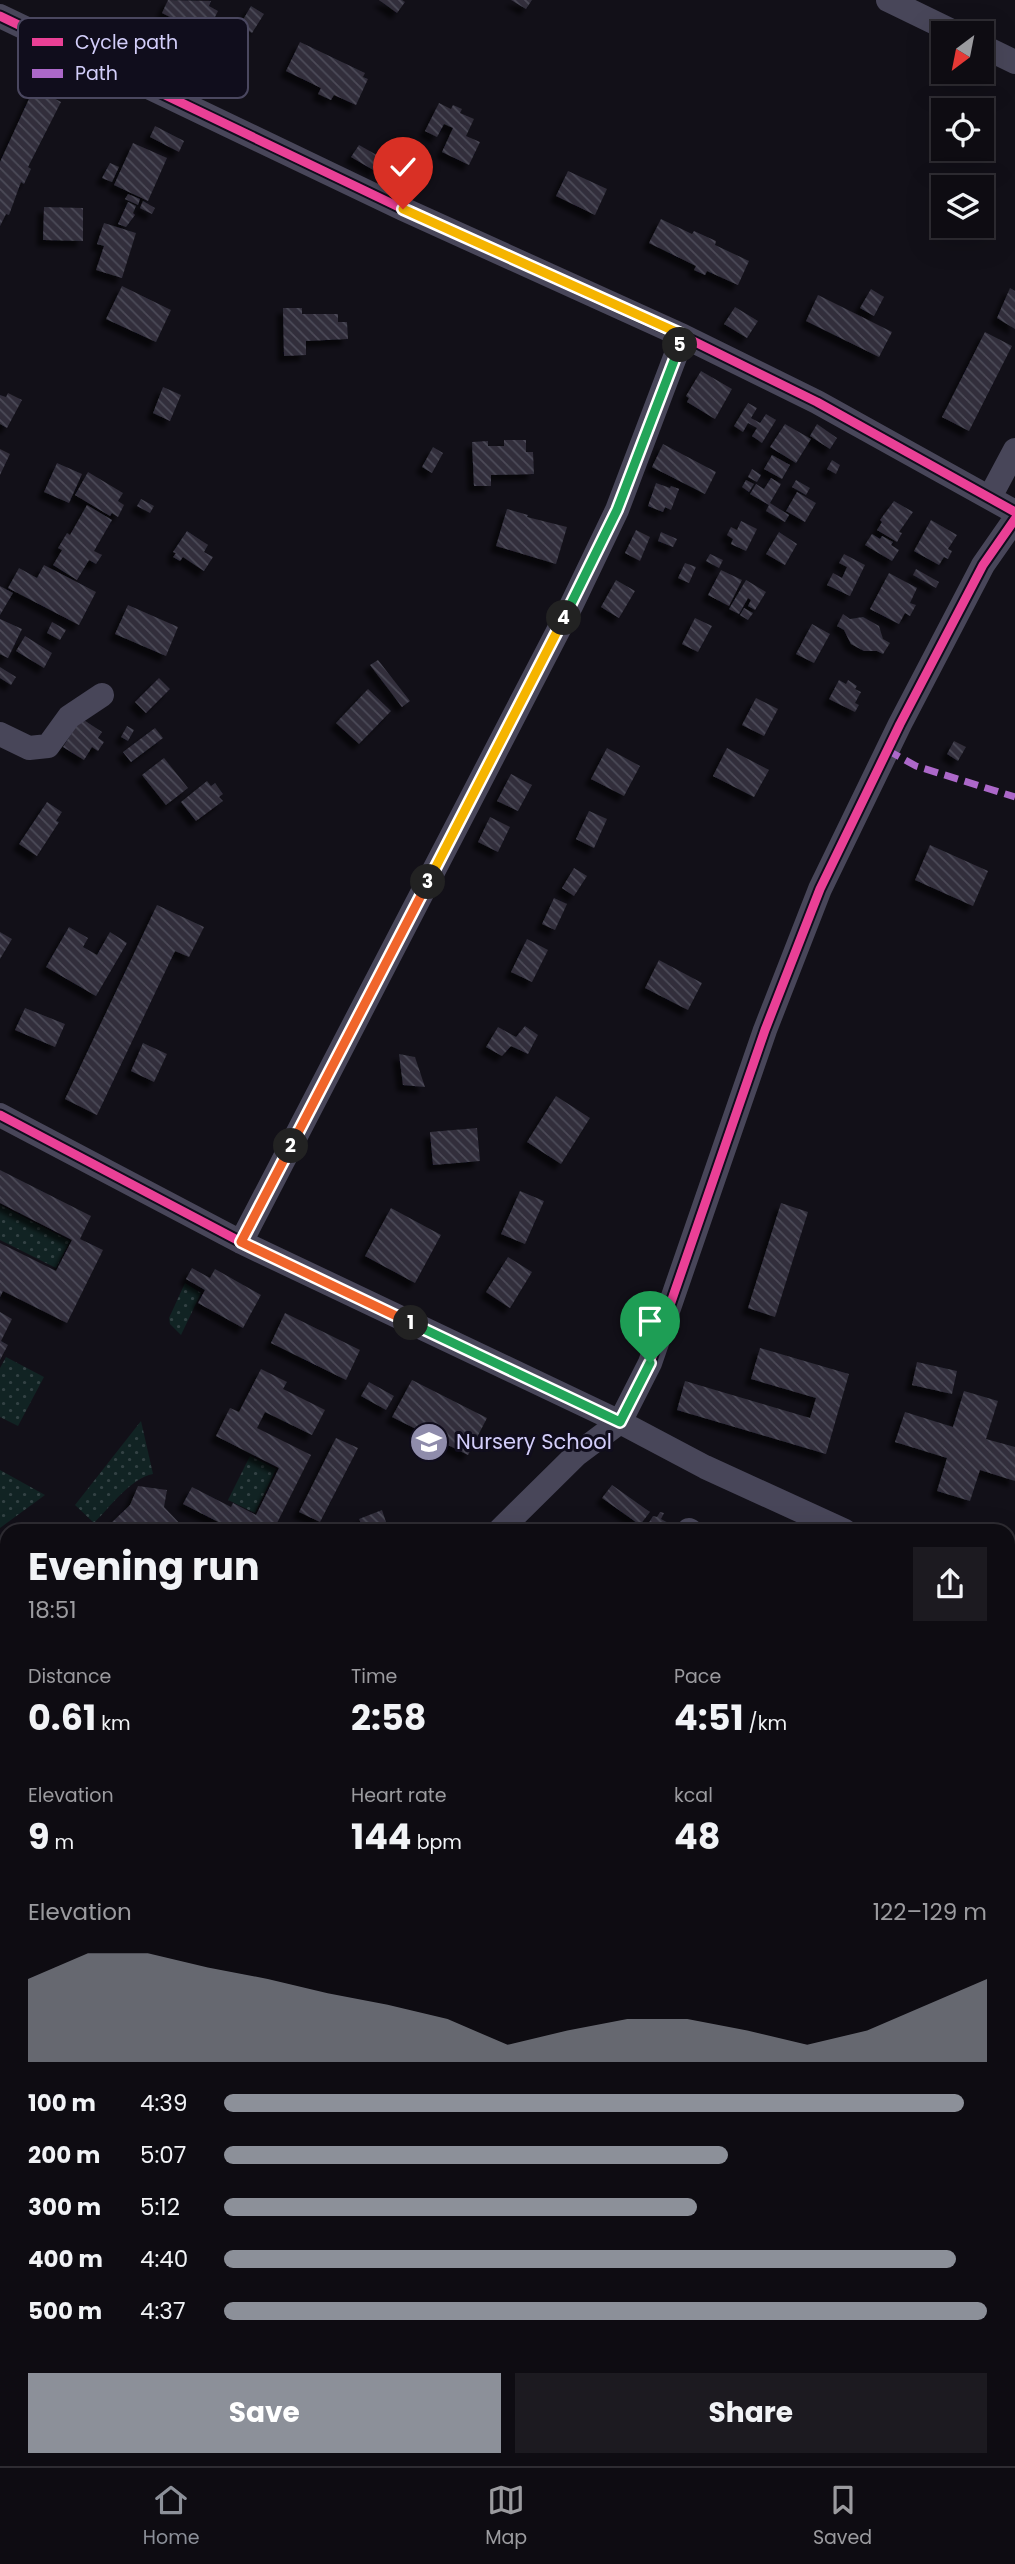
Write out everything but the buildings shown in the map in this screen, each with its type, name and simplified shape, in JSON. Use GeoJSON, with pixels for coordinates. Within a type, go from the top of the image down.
{"type":"FeatureCollection","features":[{"type":"Feature","properties":{"kind":"street"},"geometry":{"type":"LineString","coordinates":[[888,0],[931,21]]}},
{"type":"Feature","properties":{"kind":"street"},"geometry":{"type":"LineString","coordinates":[[0,16],[18,25]]}},
{"type":"Feature","properties":{"kind":"street"},"geometry":{"type":"LineString","coordinates":[[994,52],[1015,62]]}},
{"type":"Feature","properties":{"kind":"street"},"geometry":{"type":"LineString","coordinates":[[171,98],[403,209],[683,335],[817,402],[1015,512]]}},
{"type":"Feature","properties":{"kind":"street"},"geometry":{"type":"LineString","coordinates":[[241,1242],[577,594],[617,510],[683,335]]}},
{"type":"Feature","properties":{"kind":"street"},"geometry":{"type":"LineString","coordinates":[[989,497],[1015,450]]}},
{"type":"Feature","properties":{"kind":"street"},"geometry":{"type":"LineString","coordinates":[[506,1524],[576,1455],[620,1422],[650,1363],[765,1030],[820,889],[900,724],[977,578],[1015,519]]}},
{"type":"Feature","properties":{"kind":"street"},"geometry":{"type":"LineString","coordinates":[[0,734],[29,748],[48,746],[69,717],[102,695]]}},
{"type":"Feature","properties":{"kind":"street"},"geometry":{"type":"LineString","coordinates":[[0,1115],[241,1242],[620,1422],[822,1524]]}},
{"type":"Feature","properties":{"kind":"shaded area"},"geometry":{"type":"Polygon","coordinates":[[[0,1205],[70,1241],[56,1268],[0,1240],[0,1205]]]}},
{"type":"Feature","properties":{"kind":"shaded area"},"geometry":{"type":"Polygon","coordinates":[[[185,1283],[201,1293],[181,1335],[170,1324],[169,1318],[185,1283]]]}},
{"type":"Feature","properties":{"kind":"shaded area"},"geometry":{"type":"Polygon","coordinates":[[[6,1357],[44,1377],[18,1426],[0,1417],[0,1368],[6,1357]]]}},
{"type":"Feature","properties":{"kind":"shaded area"},"geometry":{"type":"Polygon","coordinates":[[[141,1421],[153,1474],[129,1487],[94,1523],[75,1505],[141,1421]]]}},
{"type":"Feature","properties":{"kind":"shaded area"},"geometry":{"type":"Polygon","coordinates":[[[250,1456],[276,1469],[255,1513],[228,1500],[250,1456]]]}},
{"type":"Feature","properties":{"kind":"shaded area"},"geometry":{"type":"Polygon","coordinates":[[[0,1470],[45,1495],[5,1524],[0,1524],[0,1470]]]}},
{"type":"Feature","properties":{"kind":"marked path"},"geometry":{"type":"LineString","coordinates":[[887,750],[916,766],[1015,797]]}},
{"type":"Feature","properties":{"kind":"cycle path"},"geometry":{"type":"LineString","coordinates":[[0,16],[18,25]]}},
{"type":"Feature","properties":{"kind":"cycle path"},"geometry":{"type":"LineString","coordinates":[[171,98],[403,209],[683,336],[817,402],[1015,512]]}},
{"type":"Feature","properties":{"kind":"cycle path"},"geometry":{"type":"LineString","coordinates":[[0,1115],[241,1242],[620,1422],[650,1363],[765,1030],[820,889],[900,724],[983,565],[1015,519]]}},
{"type":"Feature","properties":{"kind":"place","name":"Nursery School"},"geometry":{"type":"Point","coordinates":[429,1442]}},
{"type":"Feature","properties":{"kind":"route"},"geometry":{"type":"LineString","coordinates":[[403,209],[683,335],[617,510],[571,606],[241,1242],[620,1422],[650,1363]]}}]}
